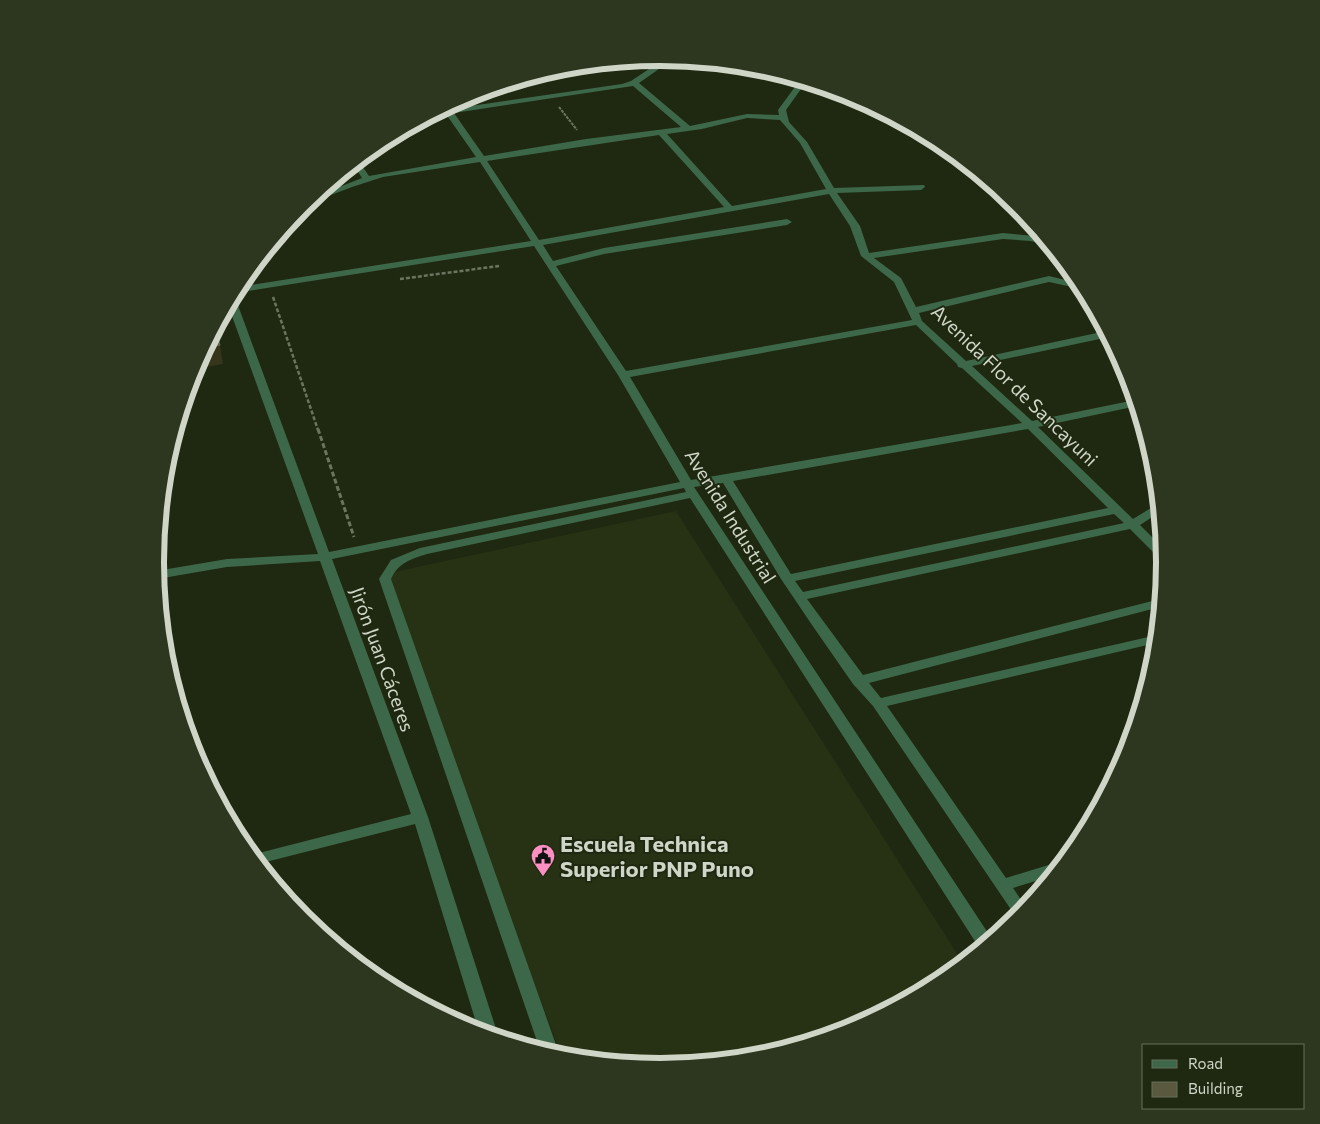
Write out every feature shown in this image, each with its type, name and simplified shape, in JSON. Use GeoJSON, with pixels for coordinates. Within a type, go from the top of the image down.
{"type":"FeatureCollection","features":[{"type":"Feature","properties":{"kind":"street"},"geometry":{"type":"LineString","coordinates":[[460,108],[550,97],[634,83],[659,66]]}},
{"type":"Feature","properties":{"kind":"street"},"geometry":{"type":"LineString","coordinates":[[634,83],[688,129]]}},
{"type":"Feature","properties":{"kind":"street"},"geometry":{"type":"LineString","coordinates":[[799,87],[782,110],[783,118],[803,142],[830,191],[855,226],[866,256],[1003,236],[1037,240]]}},
{"type":"Feature","properties":{"kind":"street","name":"Avenida Industrial"},"geometry":{"type":"LineString","coordinates":[[449,113],[482,159],[623,375],[690,489],[982,939]]}},
{"type":"Feature","properties":{"kind":"street"},"geometry":{"type":"LineString","coordinates":[[326,195],[367,179],[482,159],[586,142],[688,129],[747,116],[783,118]]}},
{"type":"Feature","properties":{"kind":"street"},"geometry":{"type":"LineString","coordinates":[[661,132],[729,208]]}},
{"type":"Feature","properties":{"kind":"street"},"geometry":{"type":"LineString","coordinates":[[360,168],[367,179]]}},
{"type":"Feature","properties":{"kind":"street"},"geometry":{"type":"LineString","coordinates":[[243,294],[269,284],[537,243],[830,191],[921,187]]}},
{"type":"Feature","properties":{"kind":"street"},"geometry":{"type":"LineString","coordinates":[[551,264],[604,251],[787,222]]}},
{"type":"Feature","properties":{"kind":"street","name":"Avenida Flor de Sancayuni"},"geometry":{"type":"LineString","coordinates":[[866,256],[898,280],[918,322],[962,365],[1030,425],[1156,548]]}},
{"type":"Feature","properties":{"kind":"street"},"geometry":{"type":"LineString","coordinates":[[913,311],[1049,279],[1070,284]]}},
{"type":"Feature","properties":{"kind":"street"},"geometry":{"type":"LineString","coordinates":[[269,284],[273,296]]}},
{"type":"Feature","properties":{"kind":"street","name":"Jirón Juan Cáceres"},"geometry":{"type":"LineString","coordinates":[[235,308],[324,557],[420,817],[486,1026]]}},
{"type":"Feature","properties":{"kind":"street"},"geometry":{"type":"LineString","coordinates":[[623,375],[918,322]]}},
{"type":"Feature","properties":{"kind":"street"},"geometry":{"type":"LineString","coordinates":[[962,365],[1101,336]]}},
{"type":"Feature","properties":{"kind":"street"},"geometry":{"type":"LineString","coordinates":[[164,574],[227,563],[324,557],[690,489],[726,479],[1030,425],[1129,404]]}},
{"type":"Feature","properties":{"kind":"street","name":"Avenida Industrial"},"geometry":{"type":"LineString","coordinates":[[726,479],[799,597],[858,681],[878,703],[1017,906]]}},
{"type":"Feature","properties":{"kind":"street","name":"Jirón Juan Cáceres"},"geometry":{"type":"LineString","coordinates":[[547,1044],[385,578],[389,567],[401,558],[424,551],[690,489]]}},
{"type":"Feature","properties":{"kind":"street"},"geometry":{"type":"LineString","coordinates":[[787,579],[1117,510]]}},
{"type":"Feature","properties":{"kind":"street"},"geometry":{"type":"LineString","coordinates":[[799,597],[1132,525],[1153,511]]}},
{"type":"Feature","properties":{"kind":"street"},"geometry":{"type":"LineString","coordinates":[[858,681],[1154,605]]}},
{"type":"Feature","properties":{"kind":"street"},"geometry":{"type":"LineString","coordinates":[[878,703],[1150,640]]}},
{"type":"Feature","properties":{"kind":"street"},"geometry":{"type":"LineString","coordinates":[[262,857],[420,817]]}},
{"type":"Feature","properties":{"kind":"street"},"geometry":{"type":"LineString","coordinates":[[1002,885],[1047,871]]}},
{"type":"Feature","properties":{"kind":"path"},"geometry":{"type":"LineString","coordinates":[[550,97],[586,142]]}},
{"type":"Feature","properties":{"kind":"path"},"geometry":{"type":"LineString","coordinates":[[273,296],[358,550]]}},
{"type":"Feature","properties":{"kind":"shaded area"},"geometry":{"type":"Polygon","coordinates":[[[676,511],[959,957],[908,991],[879,1007],[819,1031],[757,1048],[725,1054],[660,1058],[595,1054],[558,1047],[380,575],[676,511]]]}},
{"type":"Feature","properties":{"kind":"building"},"geometry":{"type":"Polygon","coordinates":[[[218,338],[220,345],[214,346],[218,338]]]}},
{"type":"Feature","properties":{"kind":"place","name":"Escuela Technica Superior PNP Puno"},"geometry":{"type":"Point","coordinates":[543,877]}}]}
